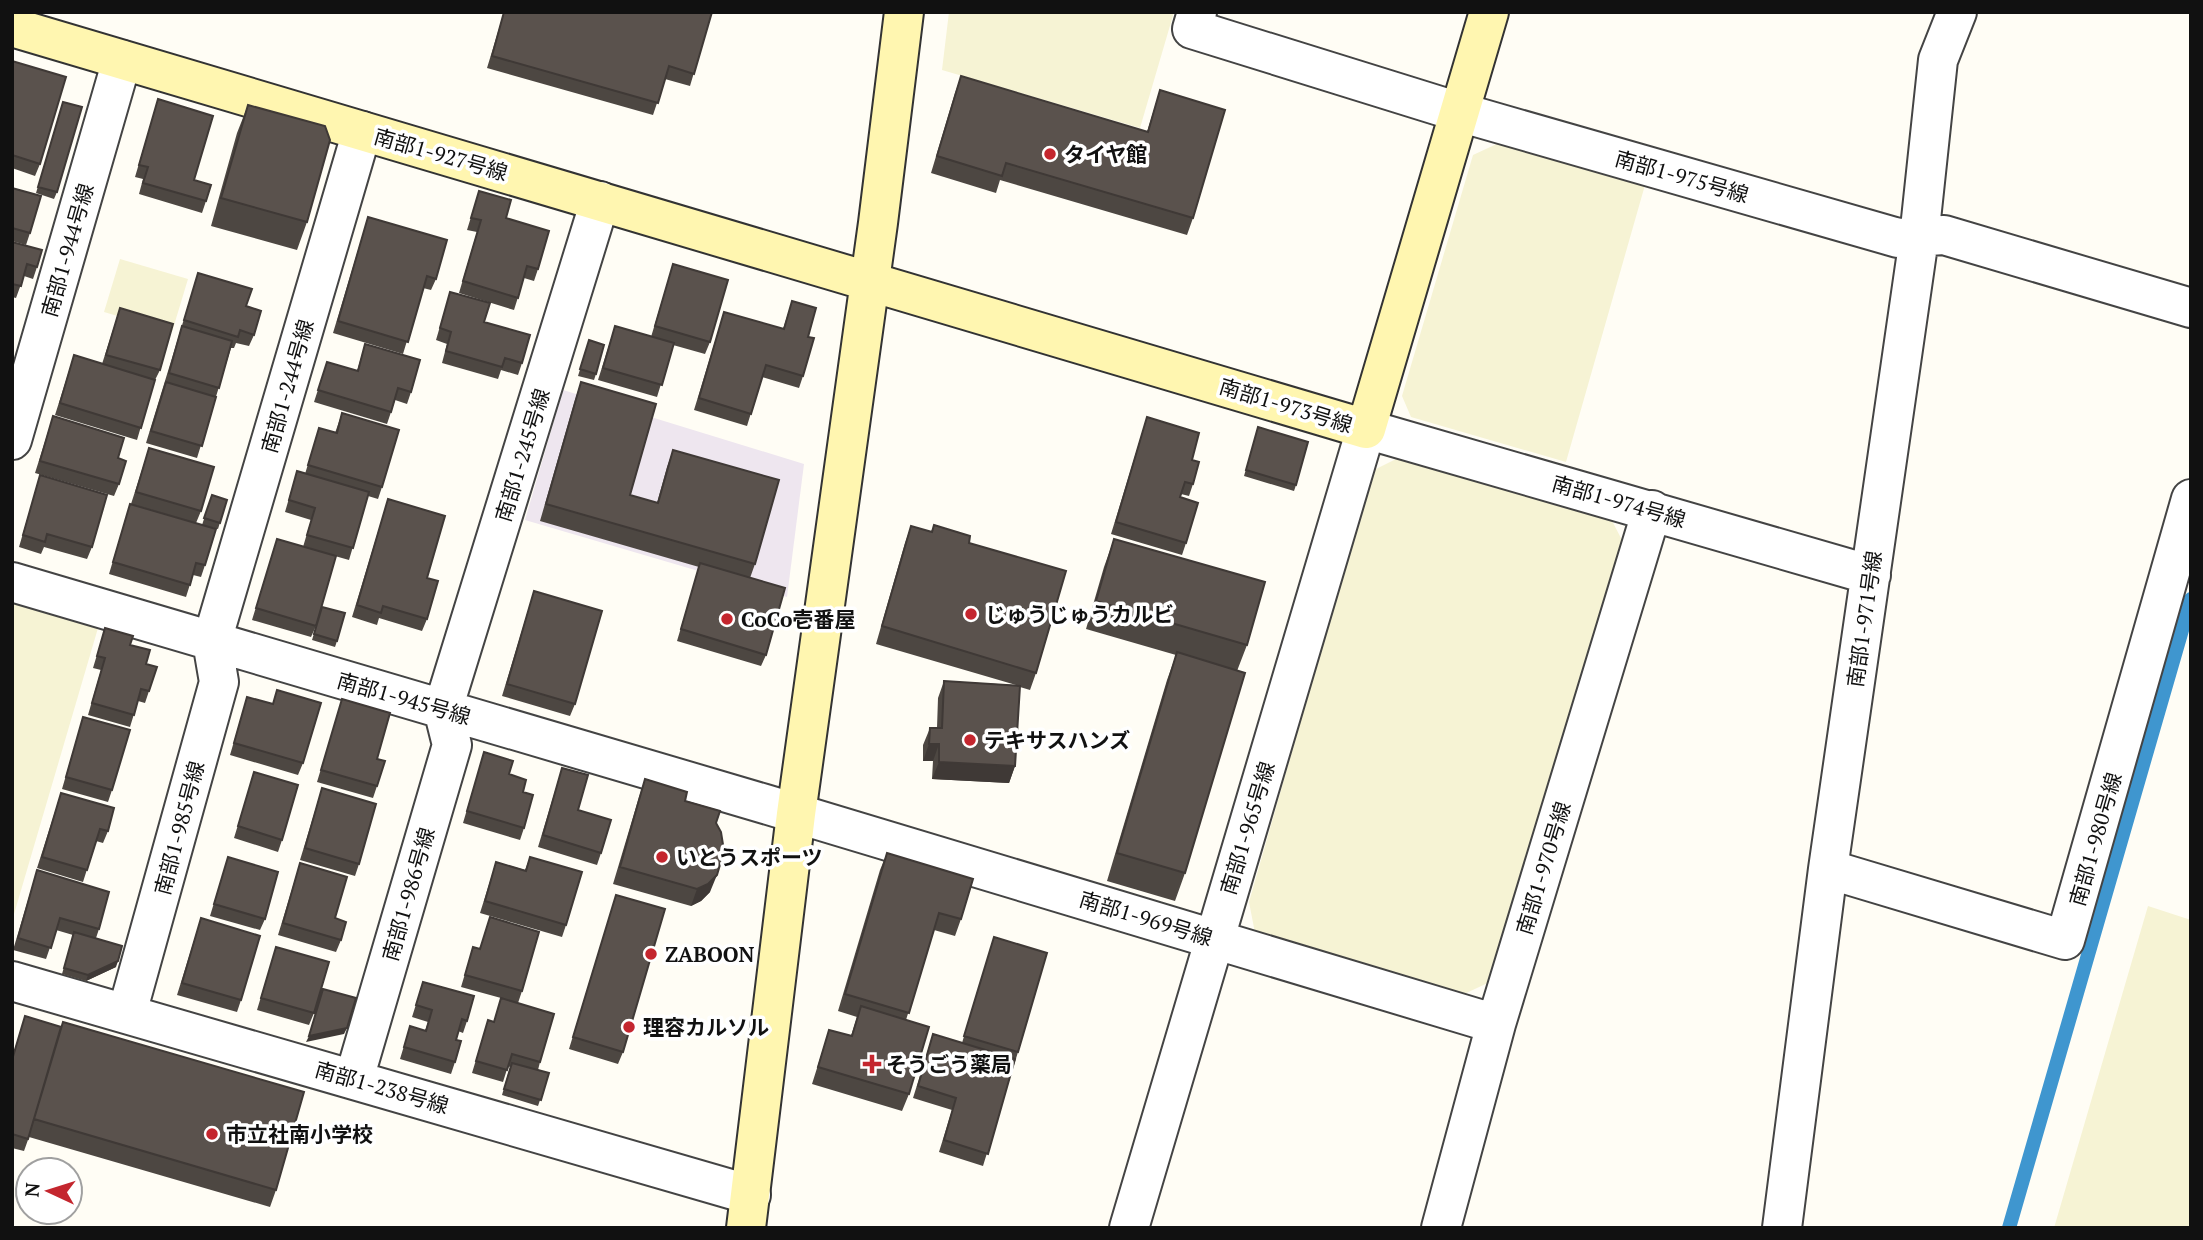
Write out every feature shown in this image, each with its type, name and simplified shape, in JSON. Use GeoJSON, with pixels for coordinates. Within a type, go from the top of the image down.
{"type":"FeatureCollection","features":[{"type":"Feature","properties":{"kind":"street"},"geometry":{"type":"LineString","coordinates":[[748,1211],[796,814],[870,281],[904,12]]}},
{"type":"Feature","properties":{"kind":"street","name":"南部1-975号線"},"geometry":{"type":"LineString","coordinates":[[1197,12],[1192,29],[1459,112],[1898,238],[1944,235],[2191,308]]}},
{"type":"Feature","properties":{"kind":"street","name":"南部1-973号線"},"geometry":{"type":"LineString","coordinates":[[870,281],[1366,429],[1489,12]]}},
{"type":"Feature","properties":{"kind":"street","name":"南部1-971号線"},"geometry":{"type":"LineString","coordinates":[[1782,1228],[1828,869],[1919,238],[1938,60],[1957,12]]}},
{"type":"Feature","properties":{"kind":"street","name":"南部1-927号線"},"geometry":{"type":"LineString","coordinates":[[12,27],[870,281]]}},
{"type":"Feature","properties":{"kind":"street","name":"南部1-944号線"},"geometry":{"type":"LineString","coordinates":[[12,440],[122,60]]}},
{"type":"Feature","properties":{"kind":"street","name":"南部1-244号線"},"geometry":{"type":"LineString","coordinates":[[212,641],[362,131]]}},
{"type":"Feature","properties":{"kind":"street","name":"南部1-245号線"},"geometry":{"type":"LineString","coordinates":[[443,709],[600,201]]}},
{"type":"Feature","properties":{"kind":"street","name":"南部1-974号線"},"geometry":{"type":"LineString","coordinates":[[1366,429],[1871,575]]}},
{"type":"Feature","properties":{"kind":"street","name":"南部1-965号線"},"geometry":{"type":"LineString","coordinates":[[1129,1228],[1366,429]]}},
{"type":"Feature","properties":{"kind":"street","name":"南部1-980号線"},"geometry":{"type":"LineString","coordinates":[[1828,869],[2066,940],[2191,499]]}},
{"type":"Feature","properties":{"kind":"street","name":"南部1-970号線"},"geometry":{"type":"LineString","coordinates":[[1441,1228],[1496,1024],[1652,510]]}},
{"type":"Feature","properties":{"kind":"street","name":"南部1-945号線"},"geometry":{"type":"LineString","coordinates":[[12,582],[796,814]]}},
{"type":"Feature","properties":{"kind":"street","name":"南部1-985号線"},"geometry":{"type":"LineString","coordinates":[[127,1013],[219,682],[212,641]]}},
{"type":"Feature","properties":{"kind":"street","name":"南部1-986号線"},"geometry":{"type":"LineString","coordinates":[[354,1079],[452,745],[443,709]]}},
{"type":"Feature","properties":{"kind":"street","name":"南部1-969号線"},"geometry":{"type":"LineString","coordinates":[[796,814],[1496,1024]]}},
{"type":"Feature","properties":{"kind":"street","name":"南部1-238号線"},"geometry":{"type":"LineString","coordinates":[[12,981],[354,1079],[748,1211]]}},
{"type":"Feature","properties":{"kind":"shaded area"},"geometry":{"type":"Polygon","coordinates":[[[949,12],[1174,12],[1140,128],[942,70],[949,12]]]}},
{"type":"Feature","properties":{"kind":"shaded area"},"geometry":{"type":"Polygon","coordinates":[[[1501,142],[1645,185],[1566,462],[1411,417],[1402,396],[1473,155],[1501,142]]]}},
{"type":"Feature","properties":{"kind":"shaded area"},"geometry":{"type":"Polygon","coordinates":[[[120,259],[188,279],[172,332],[104,312],[120,259]]]}},
{"type":"Feature","properties":{"kind":"shaded area"},"geometry":{"type":"Polygon","coordinates":[[[563,390],[804,464],[787,597],[525,520],[563,390]]]}},
{"type":"Feature","properties":{"kind":"shaded area"},"geometry":{"type":"Polygon","coordinates":[[[1400,457],[1610,517],[1622,540],[1492,981],[1462,995],[1255,933],[1249,902],[1372,471],[1400,457]]]}},
{"type":"Feature","properties":{"kind":"shaded area"},"geometry":{"type":"Polygon","coordinates":[[[12,603],[98,628],[12,921],[12,603]]]}},
{"type":"Feature","properties":{"kind":"shaded area"},"geometry":{"type":"Polygon","coordinates":[[[2148,906],[2191,920],[2191,1228],[2054,1228],[2148,906]]]}},
{"type":"Feature","properties":{"kind":"building"},"geometry":{"type":"Polygon","coordinates":[[[504,12],[712,12],[694,74],[669,66],[658,103],[492,56],[504,12]]]}},
{"type":"Feature","properties":{"kind":"building"},"geometry":{"type":"Polygon","coordinates":[[[12,61],[66,77],[40,164],[12,155],[12,61]]]}},
{"type":"Feature","properties":{"kind":"building"},"geometry":{"type":"Polygon","coordinates":[[[961,76],[1148,132],[1160,90],[1225,110],[1193,218],[1006,163],[1002,176],[937,156],[961,76]]]}},
{"type":"Feature","properties":{"kind":"building"},"geometry":{"type":"Polygon","coordinates":[[[158,99],[213,116],[194,180],[211,185],[206,201],[143,183],[148,167],[139,165],[158,99]]]}},
{"type":"Feature","properties":{"kind":"building"},"geometry":{"type":"Polygon","coordinates":[[[63,102],[82,107],[57,192],[38,187],[63,102]]]}},
{"type":"Feature","properties":{"kind":"building"},"geometry":{"type":"Polygon","coordinates":[[[248,105],[325,126],[330,140],[307,222],[221,198],[248,105]]]}},
{"type":"Feature","properties":{"kind":"building"},"geometry":{"type":"Polygon","coordinates":[[[12,188],[41,196],[30,233],[12,228],[12,188]]]}},
{"type":"Feature","properties":{"kind":"building"},"geometry":{"type":"Polygon","coordinates":[[[479,191],[511,200],[506,218],[549,231],[538,269],[527,266],[518,298],[463,281],[481,220],[471,218],[479,191]]]}},
{"type":"Feature","properties":{"kind":"building"},"geometry":{"type":"Polygon","coordinates":[[[368,217],[447,240],[436,279],[427,276],[408,342],[338,321],[368,217]]]}},
{"type":"Feature","properties":{"kind":"building"},"geometry":{"type":"Polygon","coordinates":[[[12,242],[42,250],[37,267],[27,264],[21,286],[12,284],[12,242]]]}},
{"type":"Feature","properties":{"kind":"building"},"geometry":{"type":"Polygon","coordinates":[[[673,264],[728,280],[710,342],[655,326],[673,264]]]}},
{"type":"Feature","properties":{"kind":"building"},"geometry":{"type":"Polygon","coordinates":[[[198,273],[252,289],[246,306],[261,311],[254,335],[240,330],[238,337],[184,320],[198,273]]]}},
{"type":"Feature","properties":{"kind":"building"},"geometry":{"type":"Polygon","coordinates":[[[450,292],[490,303],[484,322],[530,335],[522,363],[505,358],[502,367],[446,351],[451,332],[440,328],[450,292]]]}},
{"type":"Feature","properties":{"kind":"building"},"geometry":{"type":"Polygon","coordinates":[[[792,301],[816,308],[808,337],[814,338],[803,376],[766,365],[751,414],[699,398],[724,312],[784,329],[792,301]]]}},
{"type":"Feature","properties":{"kind":"building"},"geometry":{"type":"Polygon","coordinates":[[[120,308],[173,324],[160,370],[106,355],[120,308]]]}},
{"type":"Feature","properties":{"kind":"building"},"geometry":{"type":"Polygon","coordinates":[[[182,326],[232,341],[219,388],[169,373],[182,326]]]}},
{"type":"Feature","properties":{"kind":"building"},"geometry":{"type":"Polygon","coordinates":[[[615,326],[674,343],[662,385],[603,368],[615,326]]]}},
{"type":"Feature","properties":{"kind":"building"},"geometry":{"type":"Polygon","coordinates":[[[589,340],[604,345],[596,374],[580,369],[589,340]]]}},
{"type":"Feature","properties":{"kind":"building"},"geometry":{"type":"Polygon","coordinates":[[[365,344],[420,360],[411,392],[398,388],[391,412],[318,390],[327,362],[358,371],[365,344]]]}},
{"type":"Feature","properties":{"kind":"building"},"geometry":{"type":"Polygon","coordinates":[[[74,355],[155,380],[141,428],[60,403],[74,355]]]}},
{"type":"Feature","properties":{"kind":"building"},"geometry":{"type":"Polygon","coordinates":[[[166,382],[216,397],[202,446],[151,431],[166,382]]]}},
{"type":"Feature","properties":{"kind":"building"},"geometry":{"type":"Polygon","coordinates":[[[581,382],[656,404],[630,495],[658,503],[673,450],[779,480],[755,564],[546,504],[581,382]]]}},
{"type":"Feature","properties":{"kind":"building"},"geometry":{"type":"Polygon","coordinates":[[[342,413],[399,430],[382,487],[308,465],[319,428],[337,433],[342,413]]]}},
{"type":"Feature","properties":{"kind":"building"},"geometry":{"type":"Polygon","coordinates":[[[53,416],[124,438],[118,458],[126,461],[119,484],[40,461],[53,416]]]}},
{"type":"Feature","properties":{"kind":"building"},"geometry":{"type":"Polygon","coordinates":[[[1147,417],[1199,433],[1192,460],[1199,462],[1193,484],[1185,482],[1180,497],[1198,503],[1186,543],[1116,522],[1147,417]]]}},
{"type":"Feature","properties":{"kind":"building"},"geometry":{"type":"Polygon","coordinates":[[[1258,427],[1308,442],[1296,485],[1246,470],[1258,427]]]}},
{"type":"Feature","properties":{"kind":"building"},"geometry":{"type":"Polygon","coordinates":[[[149,448],[214,467],[201,511],[136,492],[149,448]]]}},
{"type":"Feature","properties":{"kind":"building"},"geometry":{"type":"Polygon","coordinates":[[[297,471],[369,492],[353,548],[307,535],[315,508],[289,500],[297,471]]]}},
{"type":"Feature","properties":{"kind":"building"},"geometry":{"type":"Polygon","coordinates":[[[40,475],[107,495],[92,547],[47,534],[45,542],[23,535],[40,475]]]}},
{"type":"Feature","properties":{"kind":"building"},"geometry":{"type":"Polygon","coordinates":[[[212,495],[227,500],[220,523],[204,518],[212,495]]]}},
{"type":"Feature","properties":{"kind":"building"},"geometry":{"type":"Polygon","coordinates":[[[388,499],[445,516],[427,578],[438,581],[427,619],[383,606],[381,613],[357,605],[388,499]]]}},
{"type":"Feature","properties":{"kind":"building"},"geometry":{"type":"Polygon","coordinates":[[[130,504],[216,529],[205,565],[196,563],[190,585],[113,562],[130,504]]]}},
{"type":"Feature","properties":{"kind":"building"},"geometry":{"type":"Polygon","coordinates":[[[934,525],[970,536],[969,543],[1066,571],[1036,673],[882,626],[911,526],[932,532],[934,525]]]}},
{"type":"Feature","properties":{"kind":"building"},"geometry":{"type":"Polygon","coordinates":[[[277,539],[336,556],[316,626],[256,608],[277,539]]]}},
{"type":"Feature","properties":{"kind":"building"},"geometry":{"type":"Polygon","coordinates":[[[1114,539],[1265,582],[1247,645],[1096,601],[1114,539]]]}},
{"type":"Feature","properties":{"kind":"building"},"geometry":{"type":"Polygon","coordinates":[[[700,563],[785,588],[766,655],[681,629],[700,563]]]}},
{"type":"Feature","properties":{"kind":"building"},"geometry":{"type":"Polygon","coordinates":[[[534,591],[602,611],[575,704],[507,684],[534,591]]]}},
{"type":"Feature","properties":{"kind":"building"},"geometry":{"type":"Polygon","coordinates":[[[322,607],[345,613],[337,641],[314,634],[322,607]]]}},
{"type":"Feature","properties":{"kind":"building"},"geometry":{"type":"Polygon","coordinates":[[[105,628],[133,636],[130,645],[150,650],[146,664],[157,667],[149,691],[141,689],[134,715],[92,703],[105,658],[97,656],[105,628]]]}},
{"type":"Feature","properties":{"kind":"building"},"geometry":{"type":"Polygon","coordinates":[[[1177,652],[1245,673],[1185,873],[1117,853],[1177,652]]]}},
{"type":"Feature","properties":{"kind":"building"},"geometry":{"type":"Polygon","coordinates":[[[944,681],[1020,686],[1015,766],[939,762],[939,744],[929,744],[930,728],[942,728],[944,681]]]}},
{"type":"Feature","properties":{"kind":"building"},"geometry":{"type":"Polygon","coordinates":[[[277,690],[321,703],[303,763],[234,743],[247,697],[273,704],[277,690]]]}},
{"type":"Feature","properties":{"kind":"building"},"geometry":{"type":"Polygon","coordinates":[[[342,699],[390,713],[377,759],[385,761],[377,786],[321,770],[342,699]]]}},
{"type":"Feature","properties":{"kind":"building"},"geometry":{"type":"Polygon","coordinates":[[[83,717],[130,730],[112,790],[66,777],[83,717]]]}},
{"type":"Feature","properties":{"kind":"building"},"geometry":{"type":"Polygon","coordinates":[[[484,752],[513,761],[509,774],[526,780],[523,792],[533,795],[524,828],[467,811],[484,752]]]}},
{"type":"Feature","properties":{"kind":"building"},"geometry":{"type":"Polygon","coordinates":[[[562,768],[588,775],[578,810],[611,820],[601,853],[543,835],[562,768]]]}},
{"type":"Feature","properties":{"kind":"building"},"geometry":{"type":"Polygon","coordinates":[[[254,772],[298,785],[282,840],[238,826],[254,772]]]}},
{"type":"Feature","properties":{"kind":"building"},"geometry":{"type":"Polygon","coordinates":[[[645,779],[687,792],[685,801],[720,811],[716,823],[721,832],[724,851],[717,875],[708,884],[697,889],[620,867],[645,779]]]}},
{"type":"Feature","properties":{"kind":"building"},"geometry":{"type":"Polygon","coordinates":[[[322,788],[376,804],[359,864],[305,848],[322,788]]]}},
{"type":"Feature","properties":{"kind":"building"},"geometry":{"type":"Polygon","coordinates":[[[61,793],[114,808],[108,831],[100,829],[87,870],[42,857],[61,793]]]}},
{"type":"Feature","properties":{"kind":"building"},"geometry":{"type":"Polygon","coordinates":[[[887,853],[973,879],[961,919],[939,913],[909,1013],[845,994],[887,853]]]}},
{"type":"Feature","properties":{"kind":"building"},"geometry":{"type":"Polygon","coordinates":[[[228,857],[278,872],[265,919],[214,904],[228,857]]]}},
{"type":"Feature","properties":{"kind":"building"},"geometry":{"type":"Polygon","coordinates":[[[530,857],[582,872],[566,925],[485,901],[496,862],[526,871],[530,857]]]}},
{"type":"Feature","properties":{"kind":"building"},"geometry":{"type":"Polygon","coordinates":[[[300,863],[347,877],[335,918],[346,922],[341,940],[283,923],[300,863]]]}},
{"type":"Feature","properties":{"kind":"building"},"geometry":{"type":"Polygon","coordinates":[[[37,870],[109,892],[99,929],[60,918],[51,948],[18,938],[37,870]]]}},
{"type":"Feature","properties":{"kind":"building"},"geometry":{"type":"Polygon","coordinates":[[[616,895],[665,909],[623,1052],[573,1037],[616,895]]]}},
{"type":"Feature","properties":{"kind":"building"},"geometry":{"type":"Polygon","coordinates":[[[490,917],[539,932],[522,991],[465,975],[473,947],[480,949],[490,917]]]}},
{"type":"Feature","properties":{"kind":"building"},"geometry":{"type":"Polygon","coordinates":[[[201,918],[260,936],[241,1000],[182,983],[201,918]]]}},
{"type":"Feature","properties":{"kind":"building"},"geometry":{"type":"Polygon","coordinates":[[[74,932],[122,946],[118,961],[88,975],[64,968],[74,932]]]}},
{"type":"Feature","properties":{"kind":"building"},"geometry":{"type":"Polygon","coordinates":[[[994,937],[1047,953],[1018,1052],[964,1036],[994,937]]]}},
{"type":"Feature","properties":{"kind":"building"},"geometry":{"type":"Polygon","coordinates":[[[276,947],[329,962],[314,1013],[261,998],[276,947]]]}},
{"type":"Feature","properties":{"kind":"building"},"geometry":{"type":"Polygon","coordinates":[[[423,982],[474,996],[467,1021],[462,1019],[456,1040],[461,1041],[455,1062],[404,1047],[410,1026],[426,1031],[432,1010],[416,1005],[423,982]]]}},
{"type":"Feature","properties":{"kind":"building"},"geometry":{"type":"Polygon","coordinates":[[[323,989],[356,998],[347,1028],[309,1036],[323,989]]]}},
{"type":"Feature","properties":{"kind":"building"},"geometry":{"type":"Polygon","coordinates":[[[501,998],[554,1014],[540,1062],[512,1054],[507,1070],[476,1061],[488,1020],[494,1022],[501,998]]]}},
{"type":"Feature","properties":{"kind":"building"},"geometry":{"type":"Polygon","coordinates":[[[861,1006],[929,1027],[909,1094],[818,1067],[829,1030],[852,1036],[861,1006]]]}},
{"type":"Feature","properties":{"kind":"building"},"geometry":{"type":"Polygon","coordinates":[[[25,1016],[61,1027],[28,1139],[12,1134],[12,1060],[25,1016]]]}},
{"type":"Feature","properties":{"kind":"building"},"geometry":{"type":"Polygon","coordinates":[[[63,1022],[304,1092],[276,1190],[34,1119],[63,1022]]]}},
{"type":"Feature","properties":{"kind":"building"},"geometry":{"type":"Polygon","coordinates":[[[933,1034],[1015,1059],[988,1154],[944,1140],[956,1098],[918,1086],[933,1034]]]}},
{"type":"Feature","properties":{"kind":"building"},"geometry":{"type":"Polygon","coordinates":[[[512,1063],[549,1073],[541,1100],[504,1089],[512,1063]]]}},
{"type":"Feature","properties":{"kind":"waterway"},"geometry":{"type":"LineString","coordinates":[[2009,1228],[2191,599]]}},
{"type":"Feature","properties":{"kind":"place","name":"タイヤ館"},"geometry":{"type":"Point","coordinates":[1050,154]}},
{"type":"Feature","properties":{"kind":"place","name":"じゅうじゅうカルビ"},"geometry":{"type":"Point","coordinates":[971,614]}},
{"type":"Feature","properties":{"kind":"place","name":"CoCo壱番屋"},"geometry":{"type":"Point","coordinates":[727,619]}},
{"type":"Feature","properties":{"kind":"place","name":"テキサスハンズ"},"geometry":{"type":"Point","coordinates":[970,740]}},
{"type":"Feature","properties":{"kind":"place","name":"いとうスポーツ"},"geometry":{"type":"Point","coordinates":[662,857]}},
{"type":"Feature","properties":{"kind":"place","name":"ZABOON"},"geometry":{"type":"Point","coordinates":[651,954]}},
{"type":"Feature","properties":{"kind":"place","name":"理容カルソル"},"geometry":{"type":"Point","coordinates":[629,1027]}},
{"type":"Feature","properties":{"kind":"place","name":"そうごう薬局"},"geometry":{"type":"Point","coordinates":[872,1064]}},
{"type":"Feature","properties":{"kind":"place","name":"市立社南小学校"},"geometry":{"type":"Point","coordinates":[212,1134]}}]}
